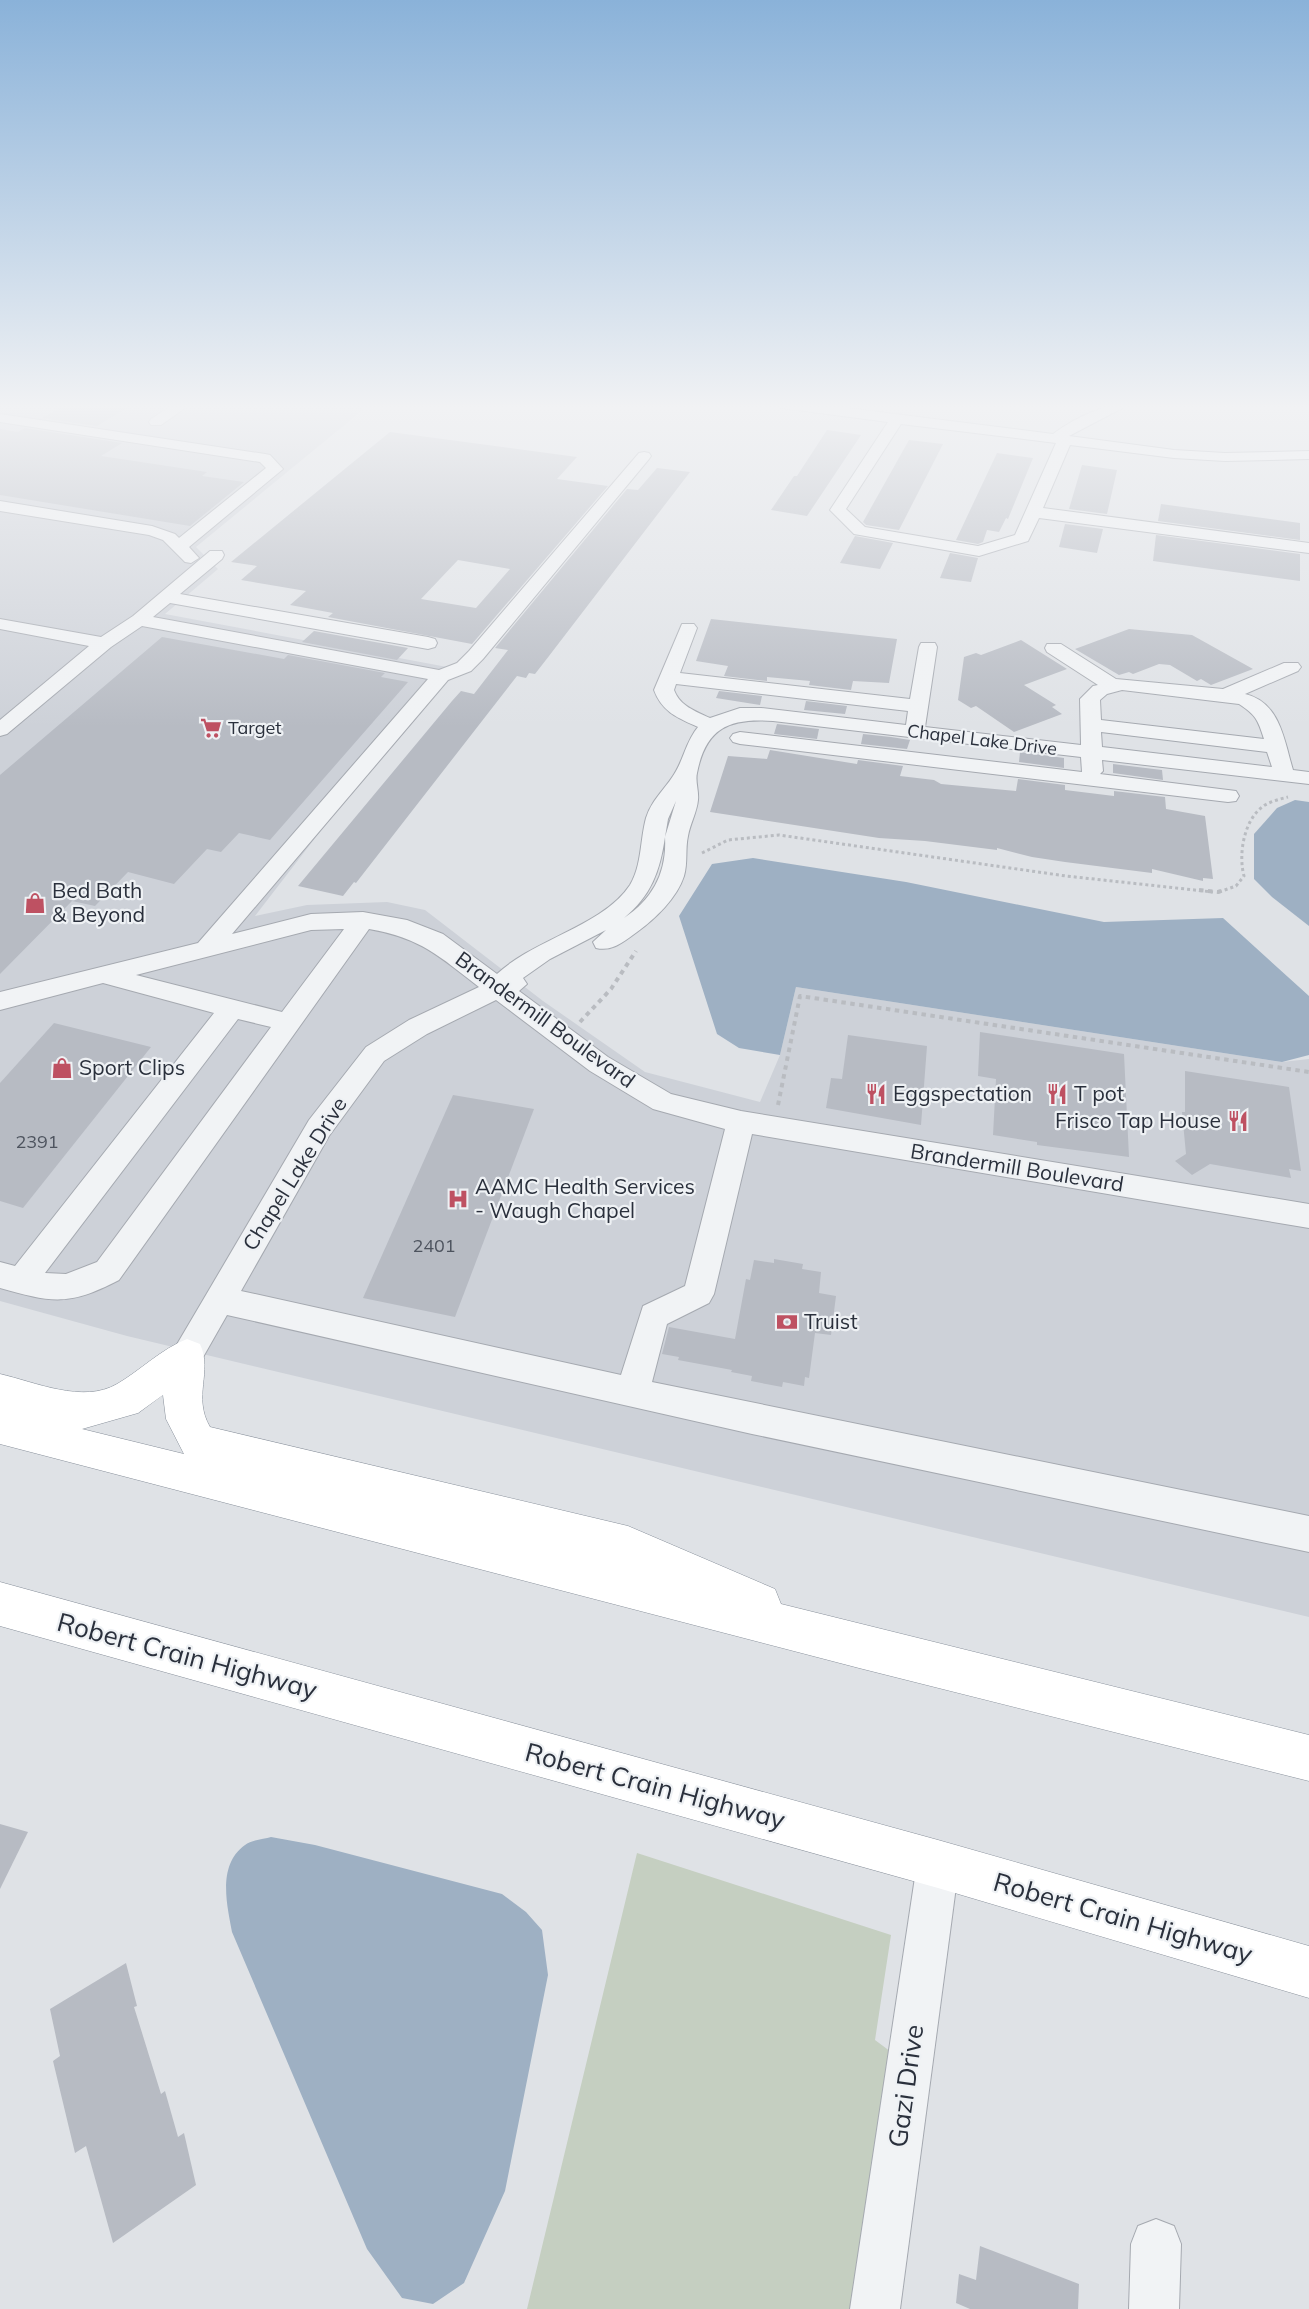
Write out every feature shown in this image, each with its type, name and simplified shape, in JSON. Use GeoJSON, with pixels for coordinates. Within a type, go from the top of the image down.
{"type":"FeatureCollection","features":[{"type":"Feature","properties":{"kind":"highway"},"geometry":{"type":"LineString","coordinates":[[0,1391],[81,1411],[124,1401],[187,1356]]}},
{"type":"Feature","properties":{"kind":"highway"},"geometry":{"type":"LineString","coordinates":[[187,1356],[180,1401],[186,1423],[198,1442],[628,1547],[859,1646]]}},
{"type":"Feature","properties":{"kind":"highway"},"geometry":{"type":"LineString","coordinates":[[0,1426],[859,1646],[1309,1758]]}},
{"type":"Feature","properties":{"kind":"highway","name":"Robert Crain Highway"},"geometry":{"type":"LineString","coordinates":[[0,1604],[938,1864],[1309,1972]]}},
{"type":"Feature","properties":{"kind":"street"},"geometry":{"type":"LineString","coordinates":[[0,730],[104,643],[139,620],[209,561],[178,547],[169,537],[152,531],[35,512]]}},
{"type":"Feature","properties":{"kind":"street"},"geometry":{"type":"LineString","coordinates":[[178,547],[222,512]]}},
{"type":"Feature","properties":{"kind":"street"},"geometry":{"type":"LineString","coordinates":[[205,950],[441,676],[464,667],[476,655],[597,512]]}},
{"type":"Feature","properties":{"kind":"street"},"geometry":{"type":"LineString","coordinates":[[840,512],[861,531],[979,551],[1022,538],[1033,512],[1309,548]]}},
{"type":"Feature","properties":{"kind":"street"},"geometry":{"type":"LineString","coordinates":[[166,597],[428,643]]}},
{"type":"Feature","properties":{"kind":"street"},"geometry":{"type":"LineString","coordinates":[[139,620],[441,676]]}},
{"type":"Feature","properties":{"kind":"street"},"geometry":{"type":"LineString","coordinates":[[0,624],[104,643]]}},
{"type":"Feature","properties":{"kind":"street"},"geometry":{"type":"LineString","coordinates":[[688,628],[664,690],[668,702],[681,712],[710,725]]}},
{"type":"Feature","properties":{"kind":"street"},"geometry":{"type":"LineString","coordinates":[[915,732],[928,647]]}},
{"type":"Feature","properties":{"kind":"street"},"geometry":{"type":"LineString","coordinates":[[1054,648],[1113,686]]}},
{"type":"Feature","properties":{"kind":"street"},"geometry":{"type":"LineString","coordinates":[[1225,695],[1291,667]]}},
{"type":"Feature","properties":{"kind":"street"},"geometry":{"type":"LineString","coordinates":[[668,677],[919,706]]}},
{"type":"Feature","properties":{"kind":"street"},"geometry":{"type":"LineString","coordinates":[[1092,779],[1090,699],[1100,690],[1121,684],[1225,695],[1246,700],[1260,709],[1268,720],[1284,774]]}},
{"type":"Feature","properties":{"kind":"street","name":"Chapel Lake Drive"},"geometry":{"type":"LineString","coordinates":[[187,1356],[319,1128],[375,1054],[418,1027],[497,989],[541,975],[619,934],[639,920],[657,902],[672,878],[677,852],[676,837],[687,801],[686,772],[697,744],[710,725],[724,717],[745,713],[1284,774],[1304,786]]}},
{"type":"Feature","properties":{"kind":"street"},"geometry":{"type":"LineString","coordinates":[[839,749],[846,724]]}},
{"type":"Feature","properties":{"kind":"street"},"geometry":{"type":"LineString","coordinates":[[1091,725],[1276,747]]}},
{"type":"Feature","properties":{"kind":"street"},"geometry":{"type":"LineString","coordinates":[[740,738],[1228,796]]}},
{"type":"Feature","properties":{"kind":"street"},"geometry":{"type":"LineString","coordinates":[[232,1008],[11,1277],[55,1289],[74,1287],[108,1271],[363,920]]}},
{"type":"Feature","properties":{"kind":"street","name":"Brandermill Boulevard"},"geometry":{"type":"LineString","coordinates":[[0,1001],[311,922],[363,920],[398,926],[434,940],[599,1064],[663,1102],[741,1122],[1309,1216]]}},
{"type":"Feature","properties":{"kind":"street"},"geometry":{"type":"LineString","coordinates":[[106,975],[289,1023]]}},
{"type":"Feature","properties":{"kind":"street"},"geometry":{"type":"LineString","coordinates":[[0,1022],[25,995]]}},
{"type":"Feature","properties":{"kind":"street"},"geometry":{"type":"LineString","coordinates":[[632,1392],[654,1316],[698,1294],[741,1122]]}},
{"type":"Feature","properties":{"kind":"street"},"geometry":{"type":"LineString","coordinates":[[219,1300],[632,1392],[1309,1534]]}},
{"type":"Feature","properties":{"kind":"street"},"geometry":{"type":"LineString","coordinates":[[1265,1746],[1309,1752]]}},
{"type":"Feature","properties":{"kind":"street","name":"Gazi Drive"},"geometry":{"type":"LineString","coordinates":[[875,2309],[938,1864]]}},
{"type":"Feature","properties":{"kind":"street"},"geometry":{"type":"LineString","coordinates":[[1154,2309],[1156,2244]]}},
{"type":"Feature","properties":{"kind":"path"},"geometry":{"type":"LineString","coordinates":[[698,862],[703,852],[719,843],[742,836],[779,835],[1044,873],[1218,892],[1236,886],[1244,876],[1240,866],[1249,824],[1262,807],[1304,786]]}},
{"type":"Feature","properties":{"kind":"path"},"geometry":{"type":"LineString","coordinates":[[577,1024],[600,1005],[616,986],[639,946]]}},
{"type":"Feature","properties":{"kind":"path"},"geometry":{"type":"LineString","coordinates":[[777,1110],[800,996],[1309,1072]]}},
{"type":"Feature","properties":{"kind":"shaded area"},"geometry":{"type":"Polygon","coordinates":[[[0,512],[239,512],[196,547],[218,569],[165,614],[447,667],[255,916],[307,905],[387,902],[425,910],[543,1001],[645,1072],[760,1102],[780,1055],[796,987],[1282,1062],[1309,1059],[1309,1617],[127,1336],[0,1301],[0,512]]]}},
{"type":"Feature","properties":{"kind":"green space"},"geometry":{"type":"Polygon","coordinates":[[[637,1853],[891,1935],[875,2040],[926,2078],[896,2309],[527,2309],[637,1853]]]}},
{"type":"Feature","properties":{"kind":"water"},"geometry":{"type":"Polygon","coordinates":[[[1295,800],[1309,802],[1309,926],[1272,897],[1254,879],[1254,834],[1277,808],[1295,800]]]}},
{"type":"Feature","properties":{"kind":"water"},"geometry":{"type":"Polygon","coordinates":[[[753,858],[906,882],[1104,922],[1223,918],[1309,996],[1309,1055],[1282,1062],[796,987],[780,1055],[739,1048],[717,1034],[679,916],[712,864],[753,858]]]}},
{"type":"Feature","properties":{"kind":"water"},"geometry":{"type":"Polygon","coordinates":[[[271,1837],[315,1845],[502,1894],[526,1912],[542,1930],[548,1975],[505,2191],[464,2283],[433,2304],[402,2298],[367,2249],[232,1932],[226,1886],[230,1863],[236,1853],[248,1843],[271,1837]]]}},
{"type":"Feature","properties":{"kind":"building"},"geometry":{"type":"Polygon","coordinates":[[[103,512],[207,512],[190,526],[103,512]]]}},
{"type":"Feature","properties":{"kind":"building"},"geometry":{"type":"Polygon","coordinates":[[[292,512],[586,512],[472,644],[328,617],[333,613],[290,605],[306,591],[241,580],[257,566],[231,562],[292,512]],[[458,560],[421,599],[476,608],[510,569],[458,560]]]}},
{"type":"Feature","properties":{"kind":"building"},"geometry":{"type":"Polygon","coordinates":[[[608,512],[659,512],[535,674],[529,673],[526,678],[517,676],[356,883],[354,882],[343,896],[298,886],[461,691],[474,694],[508,650],[495,648],[608,512]]]}},
{"type":"Feature","properties":{"kind":"building"},"geometry":{"type":"Polygon","coordinates":[[[782,512],[810,512],[807,516],[782,512]]]}},
{"type":"Feature","properties":{"kind":"building"},"geometry":{"type":"Polygon","coordinates":[[[869,512],[908,512],[899,530],[866,525],[863,522],[869,512]]]}},
{"type":"Feature","properties":{"kind":"building"},"geometry":{"type":"Polygon","coordinates":[[[969,512],[1011,512],[999,532],[987,530],[983,542],[978,544],[956,540],[969,512]]]}},
{"type":"Feature","properties":{"kind":"building"},"geometry":{"type":"Polygon","coordinates":[[[1160,512],[1218,512],[1300,523],[1300,540],[1158,521],[1160,512]]]}},
{"type":"Feature","properties":{"kind":"building"},"geometry":{"type":"Polygon","coordinates":[[[1065,524],[1103,529],[1097,553],[1059,547],[1065,524]]]}},
{"type":"Feature","properties":{"kind":"building"},"geometry":{"type":"Polygon","coordinates":[[[1156,535],[1300,554],[1300,581],[1153,561],[1156,535]]]}},
{"type":"Feature","properties":{"kind":"building"},"geometry":{"type":"Polygon","coordinates":[[[855,536],[893,543],[880,569],[840,563],[855,536]]]}},
{"type":"Feature","properties":{"kind":"building"},"geometry":{"type":"Polygon","coordinates":[[[950,553],[978,558],[971,582],[940,578],[950,553]]]}},
{"type":"Feature","properties":{"kind":"building"},"geometry":{"type":"Polygon","coordinates":[[[711,619],[897,639],[889,683],[853,681],[851,690],[809,685],[810,681],[767,677],[767,681],[724,676],[728,666],[696,661],[711,619]]]}},
{"type":"Feature","properties":{"kind":"building"},"geometry":{"type":"Polygon","coordinates":[[[1129,629],[1192,635],[1253,669],[1211,685],[1201,679],[1197,681],[1170,665],[1159,664],[1133,674],[1129,672],[1119,675],[1075,649],[1129,629]]]}},
{"type":"Feature","properties":{"kind":"building"},"geometry":{"type":"Polygon","coordinates":[[[314,631],[408,648],[397,660],[302,642],[314,631]]]}},
{"type":"Feature","properties":{"kind":"building","name":"Target"},"geometry":{"type":"Polygon","coordinates":[[[162,637],[284,659],[288,655],[385,673],[381,677],[408,682],[270,840],[239,833],[221,852],[207,849],[174,884],[128,872],[95,906],[72,901],[0,974],[0,775],[162,637]]]}},
{"type":"Feature","properties":{"kind":"building"},"geometry":{"type":"Polygon","coordinates":[[[1021,640],[1067,669],[1024,685],[1056,705],[1052,707],[1062,714],[1014,732],[976,706],[971,708],[958,700],[964,657],[976,653],[981,655],[1021,640]]]}},
{"type":"Feature","properties":{"kind":"building"},"geometry":{"type":"Polygon","coordinates":[[[719,691],[762,696],[760,705],[716,698],[719,691]]]}},
{"type":"Feature","properties":{"kind":"building"},"geometry":{"type":"Polygon","coordinates":[[[806,701],[847,706],[845,714],[804,710],[806,701]]]}},
{"type":"Feature","properties":{"kind":"building"},"geometry":{"type":"Polygon","coordinates":[[[777,724],[819,729],[817,739],[774,734],[777,724]]]}},
{"type":"Feature","properties":{"kind":"building"},"geometry":{"type":"Polygon","coordinates":[[[863,734],[910,740],[907,749],[861,744],[863,734]]]}},
{"type":"Feature","properties":{"kind":"building"},"geometry":{"type":"Polygon","coordinates":[[[770,750],[857,764],[858,760],[903,766],[900,776],[934,780],[941,784],[1016,791],[1018,779],[1065,785],[1065,790],[1114,796],[1114,791],[1165,797],[1166,809],[1205,816],[1213,879],[1203,878],[1203,881],[1152,869],[1152,873],[1065,862],[997,848],[997,850],[879,838],[710,812],[728,756],[767,759],[770,750]]]}},
{"type":"Feature","properties":{"kind":"building"},"geometry":{"type":"Polygon","coordinates":[[[1020,752],[1064,758],[1064,768],[1019,762],[1020,752]]]}},
{"type":"Feature","properties":{"kind":"building"},"geometry":{"type":"Polygon","coordinates":[[[1113,764],[1162,770],[1163,780],[1113,773],[1113,764]]]}},
{"type":"Feature","properties":{"kind":"building"},"geometry":{"type":"Polygon","coordinates":[[[54,1023],[151,1047],[23,1208],[0,1201],[0,1083],[54,1023]]]}},
{"type":"Feature","properties":{"kind":"building","name":"T pot"},"geometry":{"type":"Polygon","coordinates":[[[980,1032],[1124,1054],[1129,1157],[1037,1145],[1037,1142],[993,1135],[996,1079],[978,1076],[980,1032]]]}},
{"type":"Feature","properties":{"kind":"building","name":"Eggspectation"},"geometry":{"type":"Polygon","coordinates":[[[848,1035],[927,1046],[921,1125],[826,1108],[831,1078],[842,1079],[848,1035]]]}},
{"type":"Feature","properties":{"kind":"building","name":"Frisco Tap House"},"geometry":{"type":"Polygon","coordinates":[[[1185,1071],[1289,1087],[1301,1171],[1289,1169],[1291,1178],[1210,1164],[1192,1175],[1175,1161],[1186,1154],[1182,1112],[1185,1112],[1185,1071]]]}},
{"type":"Feature","properties":{"kind":"building"},"geometry":{"type":"Polygon","coordinates":[[[453,1095],[534,1109],[455,1317],[363,1298],[453,1095]]]}},
{"type":"Feature","properties":{"kind":"building","name":"Truist"},"geometry":{"type":"Polygon","coordinates":[[[774,1259],[803,1264],[802,1269],[821,1272],[819,1293],[836,1296],[831,1335],[815,1333],[809,1378],[805,1377],[804,1386],[783,1382],[782,1387],[751,1381],[752,1376],[678,1360],[679,1357],[662,1354],[669,1327],[735,1339],[746,1279],[750,1280],[754,1260],[774,1263],[774,1259]]]}},
{"type":"Feature","properties":{"kind":"building"},"geometry":{"type":"Polygon","coordinates":[[[0,1824],[28,1832],[0,1889],[0,1824]]]}},
{"type":"Feature","properties":{"kind":"building"},"geometry":{"type":"Polygon","coordinates":[[[126,1963],[137,2006],[134,2007],[161,2094],[165,2091],[178,2137],[184,2133],[196,2185],[113,2243],[86,2146],[75,2153],[53,2061],[60,2056],[50,2009],[126,1963]]]}},
{"type":"Feature","properties":{"kind":"building"},"geometry":{"type":"Polygon","coordinates":[[[980,2246],[1079,2284],[1078,2309],[970,2309],[956,2303],[959,2274],[976,2280],[980,2246]]]}},
{"type":"Feature","properties":{"kind":"place","name":"Target"},"geometry":{"type":"Point","coordinates":[211,728]}},
{"type":"Feature","properties":{"kind":"place","name":"Bed Bath & Beyond"},"geometry":{"type":"Point","coordinates":[35,903]}},
{"type":"Feature","properties":{"kind":"place","name":"Sport Clips"},"geometry":{"type":"Point","coordinates":[62,1068]}},
{"type":"Feature","properties":{"kind":"place","name":"Eggspectation"},"geometry":{"type":"Point","coordinates":[876,1094]}},
{"type":"Feature","properties":{"kind":"place","name":"T pot"},"geometry":{"type":"Point","coordinates":[1057,1094]}},
{"type":"Feature","properties":{"kind":"place","name":"Frisco Tap House"},"geometry":{"type":"Point","coordinates":[1238,1121]}},
{"type":"Feature","properties":{"kind":"place","name":"AAMC Health Services - Waugh Chapel"},"geometry":{"type":"Point","coordinates":[458,1199]}},
{"type":"Feature","properties":{"kind":"place","name":"Truist"},"geometry":{"type":"Point","coordinates":[787,1322]}}]}
